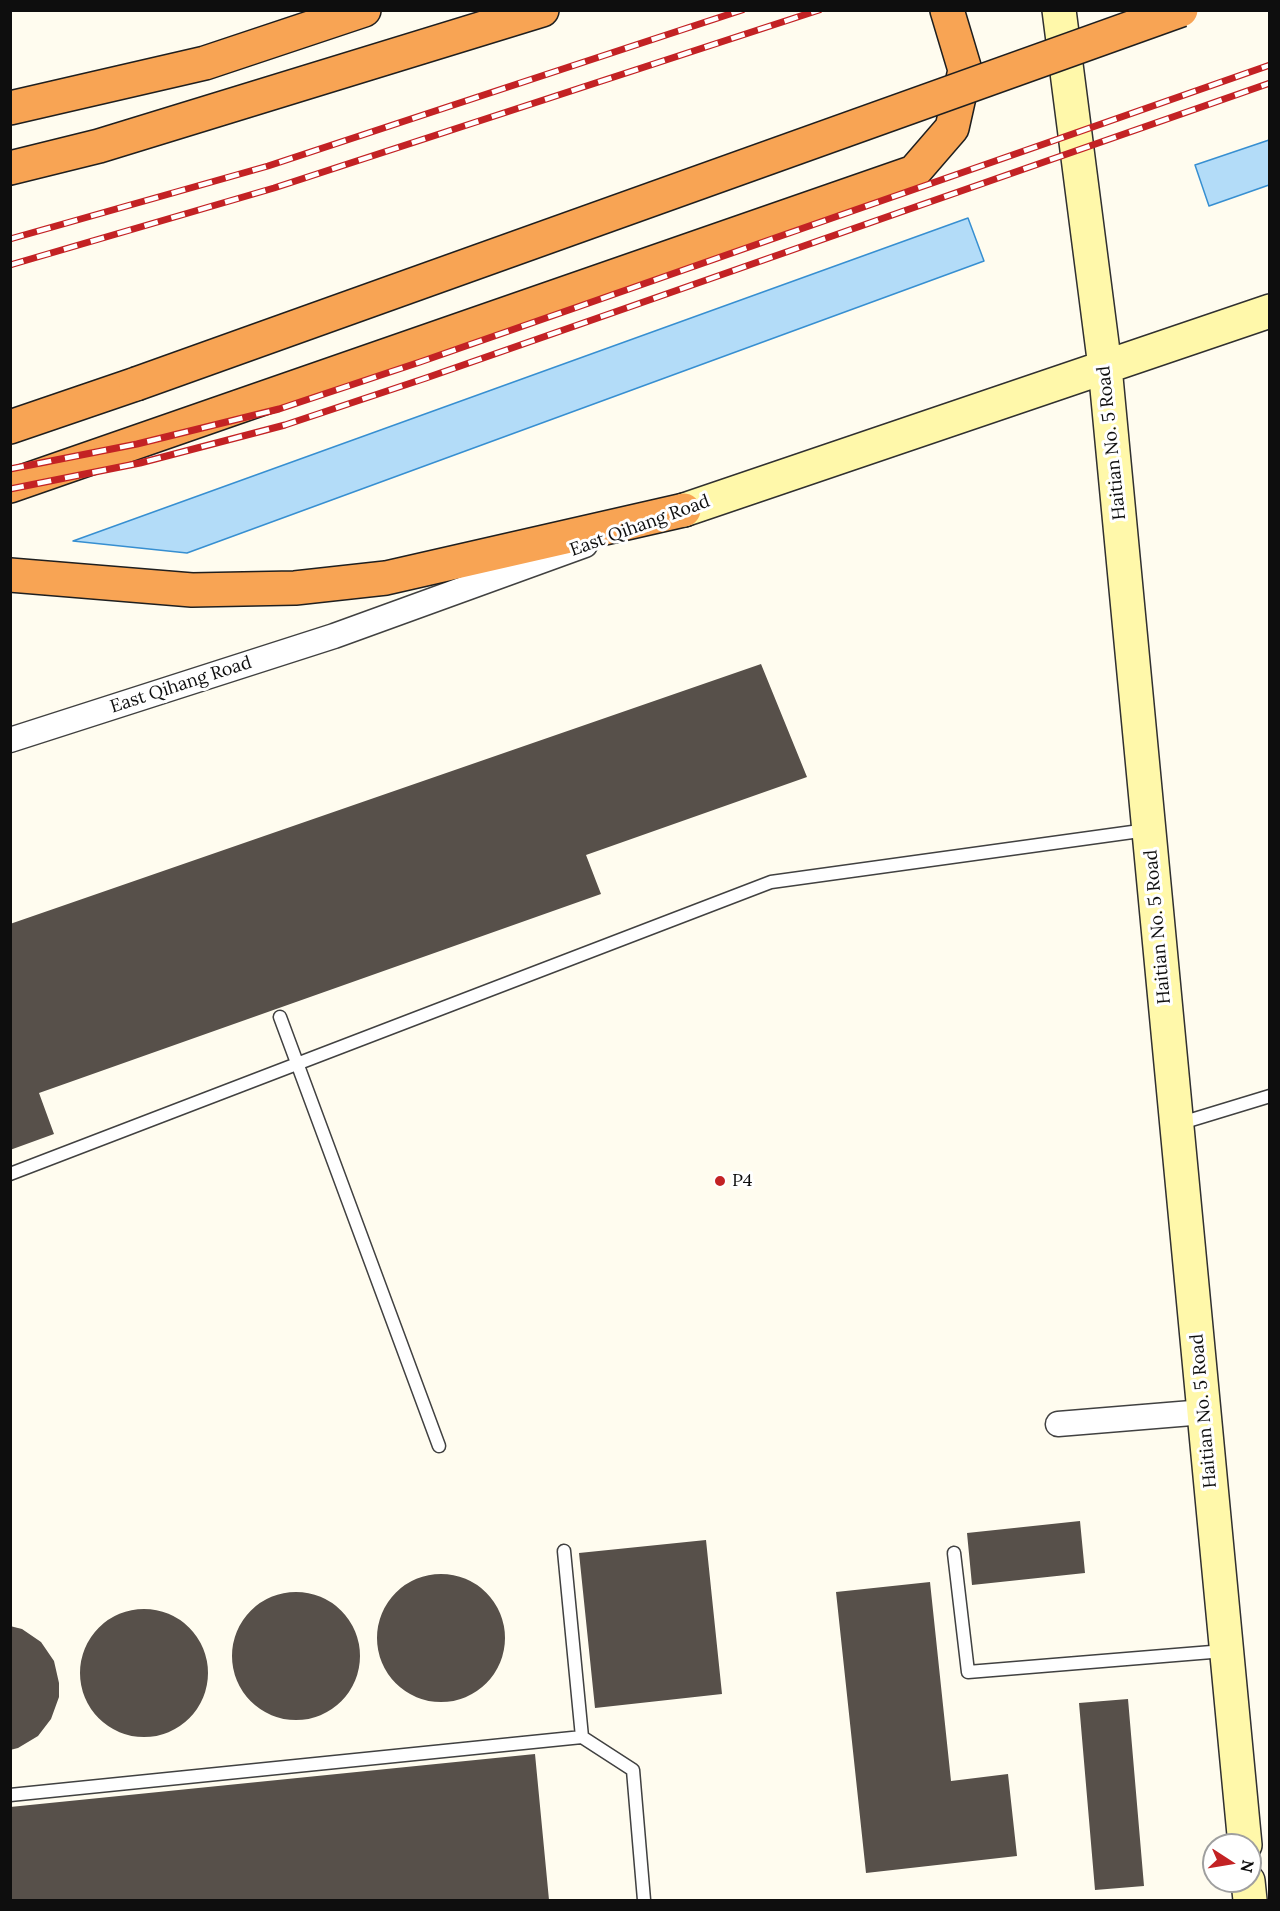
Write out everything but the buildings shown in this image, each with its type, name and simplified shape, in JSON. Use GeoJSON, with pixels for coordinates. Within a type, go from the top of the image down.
{"type":"FeatureCollection","features":[{"type":"Feature","properties":{"kind":"highway"},"geometry":{"type":"LineString","coordinates":[[10,108],[205,63],[364,10]]}},
{"type":"Feature","properties":{"kind":"highway"},"geometry":{"type":"LineString","coordinates":[[10,168],[99,146],[542,10]]}},
{"type":"Feature","properties":{"kind":"highway"},"geometry":{"type":"LineString","coordinates":[[10,486],[914,172],[952,128],[965,70],[947,10]]}},
{"type":"Feature","properties":{"kind":"highway"},"geometry":{"type":"LineString","coordinates":[[10,427],[1181,10]]}},
{"type":"Feature","properties":{"kind":"highway"},"geometry":{"type":"LineString","coordinates":[[10,575],[192,590],[296,588],[386,578],[684,510]]}},
{"type":"Feature","properties":{"kind":"street","name":"Haitian No. 5 Road"},"geometry":{"type":"LineString","coordinates":[[1059,10],[1105,367],[1244,1833]]}},
{"type":"Feature","properties":{"kind":"street","name":"East Qihang Road"},"geometry":{"type":"LineString","coordinates":[[10,740],[334,636],[684,510],[1269,311]]}},
{"type":"Feature","properties":{"kind":"street"},"geometry":{"type":"LineString","coordinates":[[1058,1424],[1204,1412]]}},
{"type":"Feature","properties":{"kind":"lane"},"geometry":{"type":"LineString","coordinates":[[10,1174],[771,882],[1149,830]]}},
{"type":"Feature","properties":{"kind":"lane"},"geometry":{"type":"LineString","coordinates":[[280,1017],[439,1446]]}},
{"type":"Feature","properties":{"kind":"lane"},"geometry":{"type":"LineString","coordinates":[[1177,1125],[1269,1096]]}},
{"type":"Feature","properties":{"kind":"lane"},"geometry":{"type":"LineString","coordinates":[[564,1551],[582,1737]]}},
{"type":"Feature","properties":{"kind":"lane"},"geometry":{"type":"LineString","coordinates":[[954,1553],[968,1672],[1227,1651]]}},
{"type":"Feature","properties":{"kind":"lane"},"geometry":{"type":"LineString","coordinates":[[10,1795],[582,1737],[633,1770],[644,1900]]}},
{"type":"Feature","properties":{"kind":"water"},"geometry":{"type":"Polygon","coordinates":[[[1269,140],[1269,185],[1209,206],[1195,165],[1269,140]]]}},
{"type":"Feature","properties":{"kind":"water"},"geometry":{"type":"Polygon","coordinates":[[[968,218],[984,261],[187,553],[73,541],[968,218]]]}},
{"type":"Feature","properties":{"kind":"railway"},"geometry":{"type":"LineString","coordinates":[[10,239],[268,166],[742,10]]}},
{"type":"Feature","properties":{"kind":"railway"},"geometry":{"type":"LineString","coordinates":[[10,265],[274,188],[819,10]]}},
{"type":"Feature","properties":{"kind":"railway"},"geometry":{"type":"LineString","coordinates":[[10,469],[137,444],[279,409],[420,362],[1270,65]]}},
{"type":"Feature","properties":{"kind":"railway"},"geometry":{"type":"LineString","coordinates":[[10,489],[140,463],[285,425],[426,378],[1270,83]]}},
{"type":"Feature","properties":{"kind":"place","name":"P4"},"geometry":{"type":"Point","coordinates":[720,1181]}}]}
